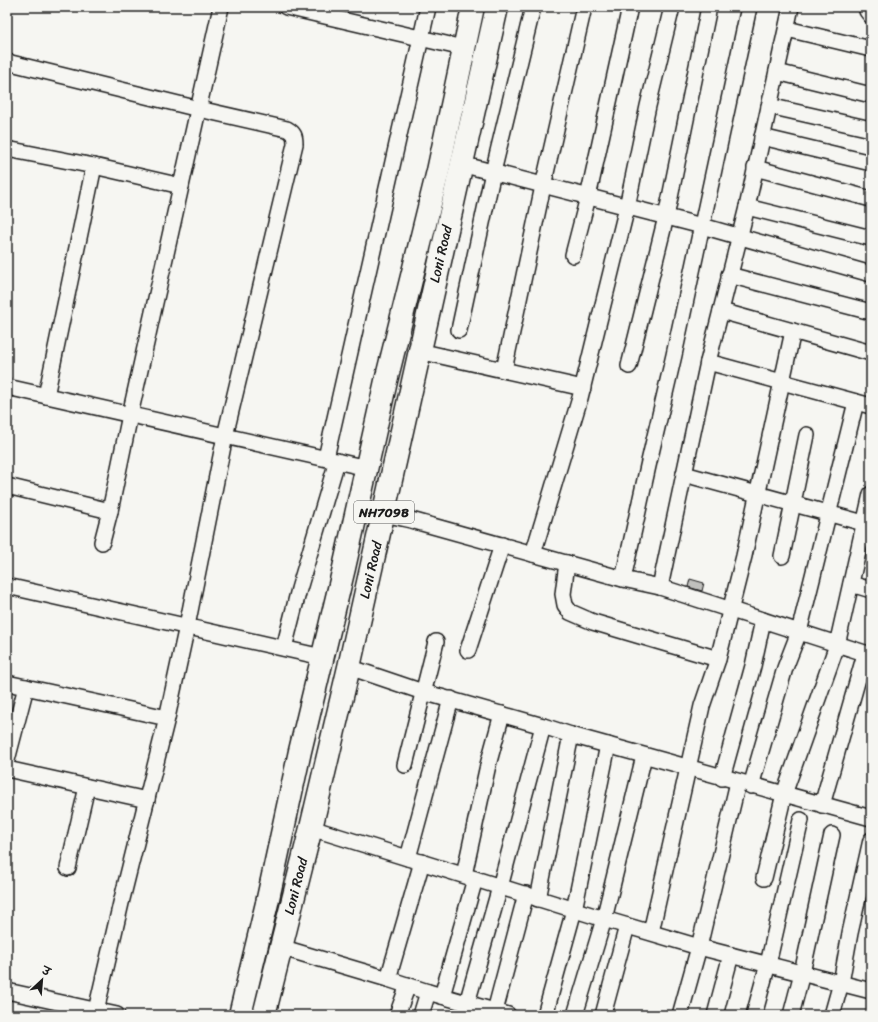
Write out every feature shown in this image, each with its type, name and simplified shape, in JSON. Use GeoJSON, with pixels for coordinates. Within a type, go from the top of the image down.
{"type":"FeatureCollection","features":[{"type":"Feature","properties":{"kind":"highway","name":"Loni Road"},"geometry":{"type":"LineString","coordinates":[[240,1015],[386,381],[438,171],[463,48],[473,7]]}},
{"type":"Feature","properties":{"kind":"highway","name":"Loni Road"},"geometry":{"type":"LineString","coordinates":[[264,1015],[349,667],[497,7]]}},
{"type":"Feature","properties":{"kind":"street"},"geometry":{"type":"LineString","coordinates":[[102,542],[221,7]]}},
{"type":"Feature","properties":{"kind":"street"},"geometry":{"type":"LineString","coordinates":[[286,7],[463,48]]}},
{"type":"Feature","properties":{"kind":"street"},"geometry":{"type":"LineString","coordinates":[[284,648],[332,460],[428,7]]}},
{"type":"Feature","properties":{"kind":"street"},"geometry":{"type":"LineString","coordinates":[[459,330],[493,172],[533,7]]}},
{"type":"Feature","properties":{"kind":"street"},"geometry":{"type":"LineString","coordinates":[[504,370],[543,186],[584,7]]}},
{"type":"Feature","properties":{"kind":"street"},"geometry":{"type":"LineString","coordinates":[[573,255],[588,197],[630,7]]}},
{"type":"Feature","properties":{"kind":"street"},"geometry":{"type":"LineString","coordinates":[[533,554],[582,388],[627,207],[648,106],[672,7]]}},
{"type":"Feature","properties":{"kind":"street"},"geometry":{"type":"LineString","coordinates":[[629,366],[666,217],[709,7]]}},
{"type":"Feature","properties":{"kind":"street"},"geometry":{"type":"LineString","coordinates":[[623,579],[676,348],[749,7]]}},
{"type":"Feature","properties":{"kind":"street"},"geometry":{"type":"LineString","coordinates":[[660,587],[708,362],[747,207],[791,7]]}},
{"type":"Feature","properties":{"kind":"street"},"geometry":{"type":"LineString","coordinates":[[867,7],[867,11],[871,16]]}},
{"type":"Feature","properties":{"kind":"street"},"geometry":{"type":"LineString","coordinates":[[787,29],[871,49]]}},
{"type":"Feature","properties":{"kind":"street"},"geometry":{"type":"LineString","coordinates":[[7,62],[287,129],[292,132],[295,137],[295,144],[225,436],[167,718],[121,903],[96,1012]]}},
{"type":"Feature","properties":{"kind":"street"},"geometry":{"type":"LineString","coordinates":[[777,72],[871,95]]}},
{"type":"Feature","properties":{"kind":"street"},"geometry":{"type":"LineString","coordinates":[[769,106],[871,129]]}},
{"type":"Feature","properties":{"kind":"street"},"geometry":{"type":"LineString","coordinates":[[762,137],[871,163]]}},
{"type":"Feature","properties":{"kind":"street"},"geometry":{"type":"LineString","coordinates":[[7,149],[94,166],[181,186]]}},
{"type":"Feature","properties":{"kind":"street"},"geometry":{"type":"LineString","coordinates":[[461,164],[702,226],[871,274]]}},
{"type":"Feature","properties":{"kind":"street"},"geometry":{"type":"LineString","coordinates":[[46,396],[94,166]]}},
{"type":"Feature","properties":{"kind":"street"},"geometry":{"type":"LineString","coordinates":[[755,168],[871,199]]}},
{"type":"Feature","properties":{"kind":"street"},"geometry":{"type":"LineString","coordinates":[[747,207],[871,238]]}},
{"type":"Feature","properties":{"kind":"street"},"geometry":{"type":"LineString","coordinates":[[729,275],[871,312]]}},
{"type":"Feature","properties":{"kind":"street"},"geometry":{"type":"LineString","coordinates":[[721,311],[871,353]]}},
{"type":"Feature","properties":{"kind":"street"},"geometry":{"type":"LineString","coordinates":[[651,932],[702,706],[718,659],[759,494],[781,382],[793,331]]}},
{"type":"Feature","properties":{"kind":"street"},"geometry":{"type":"LineString","coordinates":[[419,351],[582,388]]}},
{"type":"Feature","properties":{"kind":"street"},"geometry":{"type":"LineString","coordinates":[[708,362],[871,406]]}},
{"type":"Feature","properties":{"kind":"street"},"geometry":{"type":"LineString","coordinates":[[7,387],[367,468]]}},
{"type":"Feature","properties":{"kind":"street"},"geometry":{"type":"LineString","coordinates":[[680,1015],[744,784],[799,632],[856,402]]}},
{"type":"Feature","properties":{"kind":"street"},"geometry":{"type":"LineString","coordinates":[[782,556],[807,435]]}},
{"type":"Feature","properties":{"kind":"street"},"geometry":{"type":"LineString","coordinates":[[684,474],[868,524]]}},
{"type":"Feature","properties":{"kind":"street"},"geometry":{"type":"LineString","coordinates":[[7,486],[110,511]]}},
{"type":"Feature","properties":{"kind":"street"},"geometry":{"type":"LineString","coordinates":[[764,878],[784,794],[837,645],[851,584],[868,524],[871,494]]}},
{"type":"Feature","properties":{"kind":"street"},"geometry":{"type":"LineString","coordinates":[[384,514],[623,579],[660,587],[868,654],[822,805]]}},
{"type":"Feature","properties":{"kind":"street"},"geometry":{"type":"LineString","coordinates":[[468,650],[502,545]]}},
{"type":"Feature","properties":{"kind":"street"},"geometry":{"type":"LineString","coordinates":[[568,563],[563,594],[565,605],[570,612],[593,622],[718,659]]}},
{"type":"Feature","properties":{"kind":"street"},"geometry":{"type":"LineString","coordinates":[[851,584],[871,590]]}},
{"type":"Feature","properties":{"kind":"street"},"geometry":{"type":"LineString","coordinates":[[7,586],[322,657]]}},
{"type":"Feature","properties":{"kind":"street"},"geometry":{"type":"LineString","coordinates":[[722,778],[753,666],[763,620]]}},
{"type":"Feature","properties":{"kind":"street"},"geometry":{"type":"LineString","coordinates":[[404,765],[436,642]]}},
{"type":"Feature","properties":{"kind":"street"},"geometry":{"type":"LineString","coordinates":[[349,667],[423,692],[608,746],[871,818]]}},
{"type":"Feature","properties":{"kind":"street"},"geometry":{"type":"LineString","coordinates":[[7,683],[167,718]]}},
{"type":"Feature","properties":{"kind":"street"},"geometry":{"type":"LineString","coordinates":[[7,760],[26,687]]}},
{"type":"Feature","properties":{"kind":"street"},"geometry":{"type":"LineString","coordinates":[[388,979],[451,699]]}},
{"type":"Feature","properties":{"kind":"street"},"geometry":{"type":"LineString","coordinates":[[421,1015],[435,994],[469,877],[488,765],[502,714]]}},
{"type":"Feature","properties":{"kind":"street"},"geometry":{"type":"LineString","coordinates":[[467,1003],[543,726]]}},
{"type":"Feature","properties":{"kind":"street"},"geometry":{"type":"LineString","coordinates":[[280,947],[502,1013],[571,735]]}},
{"type":"Feature","properties":{"kind":"street"},"geometry":{"type":"LineString","coordinates":[[545,1015],[574,910],[608,746]]}},
{"type":"Feature","properties":{"kind":"street"},"geometry":{"type":"LineString","coordinates":[[575,1015],[604,919],[644,756]]}},
{"type":"Feature","properties":{"kind":"street"},"geometry":{"type":"LineString","coordinates":[[7,769],[147,800]]}},
{"type":"Feature","properties":{"kind":"street"},"geometry":{"type":"LineString","coordinates":[[68,868],[87,787]]}},
{"type":"Feature","properties":{"kind":"street"},"geometry":{"type":"LineString","coordinates":[[754,1015],[768,964],[801,820]]}},
{"type":"Feature","properties":{"kind":"street"},"geometry":{"type":"LineString","coordinates":[[310,828],[627,926],[731,955],[871,991]]}},
{"type":"Feature","properties":{"kind":"street"},"geometry":{"type":"LineString","coordinates":[[791,1015],[802,973],[832,835]]}},
{"type":"Feature","properties":{"kind":"street"},"geometry":{"type":"LineString","coordinates":[[832,1015],[842,983],[850,933],[871,840]]}},
{"type":"Feature","properties":{"kind":"street"},"geometry":{"type":"LineString","coordinates":[[603,1015],[627,926]]}},
{"type":"Feature","properties":{"kind":"street"},"geometry":{"type":"LineString","coordinates":[[715,1015],[731,955]]}},
{"type":"Feature","properties":{"kind":"street"},"geometry":{"type":"LineString","coordinates":[[397,1015],[408,985]]}},
{"type":"Feature","properties":{"kind":"street"},"geometry":{"type":"LineString","coordinates":[[7,991],[96,1012],[118,1015]]}},
{"type":"Feature","properties":{"kind":"building"},"geometry":{"type":"Polygon","coordinates":[[[690,579],[704,583],[702,591],[688,587],[690,579]]]}}]}
